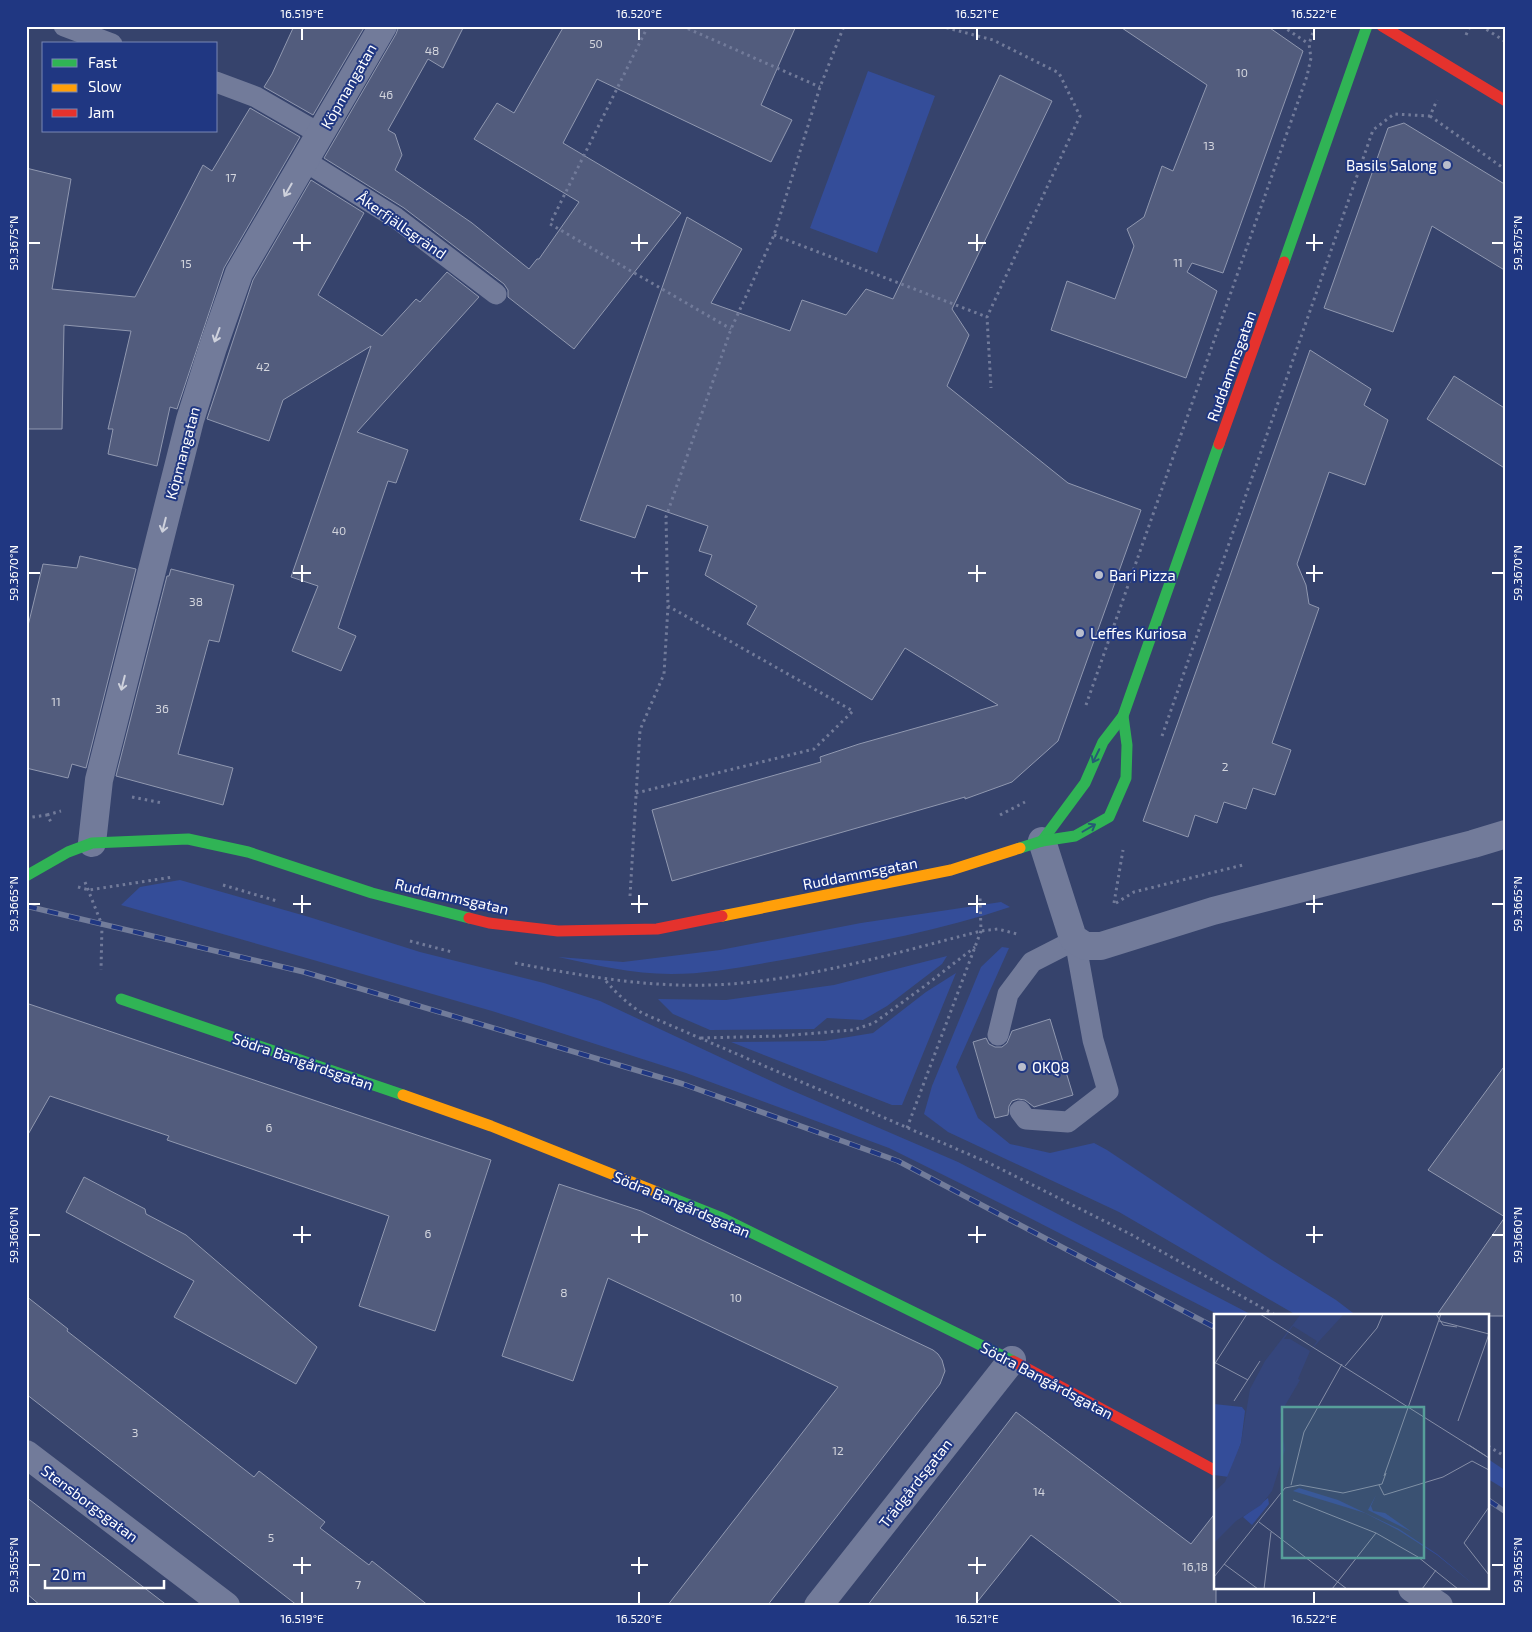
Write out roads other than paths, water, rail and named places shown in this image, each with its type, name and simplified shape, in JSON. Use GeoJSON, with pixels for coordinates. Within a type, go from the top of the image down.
{"type":"FeatureCollection","features":[{"type":"Feature","properties":{"kind":"street","name":"Köpmangatan"},"geometry":{"type":"LineString","coordinates":[[80,847],[190,420],[213,346],[239,273],[383,26]]}},
{"type":"Feature","properties":{"kind":"street","name":"Ruddammsgatan"},"geometry":{"type":"LineString","coordinates":[[1042,841],[1085,783],[1103,742],[1123,716],[1367,26]]}},
{"type":"Feature","properties":{"kind":"street"},"geometry":{"type":"LineString","coordinates":[[1382,26],[1506,101]]}},
{"type":"Feature","properties":{"kind":"street","name":"Ruddammsgatan"},"geometry":{"type":"LineString","coordinates":[[80,847],[188,839],[248,852],[372,893],[489,923],[558,931],[657,929],[951,870],[1042,841],[1075,836],[1108,817],[1126,778],[1127,745],[1123,716]]}},
{"type":"Feature","properties":{"kind":"street"},"geometry":{"type":"LineString","coordinates":[[1042,841],[1073,938],[1085,946],[1102,946],[1212,911],[1474,844],[1506,834]]}},
{"type":"Feature","properties":{"kind":"street"},"geometry":{"type":"LineString","coordinates":[[27,875],[80,847]]}},
{"type":"Feature","properties":{"kind":"street","name":"Södra Bangårdsgatan"},"geometry":{"type":"LineString","coordinates":[[121,999],[491,1126],[720,1217],[1012,1360],[1214,1470]]}},
{"type":"Feature","properties":{"kind":"street","name":"Trädgårdsgatan"},"geometry":{"type":"LineString","coordinates":[[818,1606],[1012,1360]]}},
{"type":"Feature","properties":{"kind":"street","name":"Stensborgsgatan"},"geometry":{"type":"LineString","coordinates":[[26,1454],[226,1606]]}},
{"type":"Feature","properties":{"kind":"street"},"geometry":{"type":"LineString","coordinates":[[1415,1590],[1439,1606]]}},
{"type":"Feature","properties":{"kind":"lane"},"geometry":{"type":"LineString","coordinates":[[64,26],[107,42]]}},
{"type":"Feature","properties":{"kind":"lane"},"geometry":{"type":"LineString","coordinates":[[218,83],[256,97],[320,134]]}},
{"type":"Feature","properties":{"kind":"lane","name":"Åkerfjällsgränd"},"geometry":{"type":"LineString","coordinates":[[305,161],[396,218],[496,294]]}},
{"type":"Feature","properties":{"kind":"lane"},"geometry":{"type":"LineString","coordinates":[[998,1035],[1008,994],[1032,962],[1075,940],[1093,1040],[1108,1091],[1068,1122],[1026,1119],[1020,1111]]}},
{"type":"Feature","properties":{"kind":"railway"},"geometry":{"type":"LineString","coordinates":[[26,906],[304,972],[683,1084],[898,1161],[1214,1327]]}},
{"type":"Feature","properties":{"kind":"railway"},"geometry":{"type":"LineString","coordinates":[[1490,1501],[1506,1512]]}},
{"type":"Feature","properties":{"kind":"place","name":"Basils Salong"},"geometry":{"type":"Point","coordinates":[1447,165]}},
{"type":"Feature","properties":{"kind":"place","name":"Bari Pizza"},"geometry":{"type":"Point","coordinates":[1099,575]}},
{"type":"Feature","properties":{"kind":"place","name":"Leffes Kuriosa"},"geometry":{"type":"Point","coordinates":[1080,633]}},
{"type":"Feature","properties":{"kind":"place","name":"OKQ8"},"geometry":{"type":"Point","coordinates":[1022,1067]}}]}
